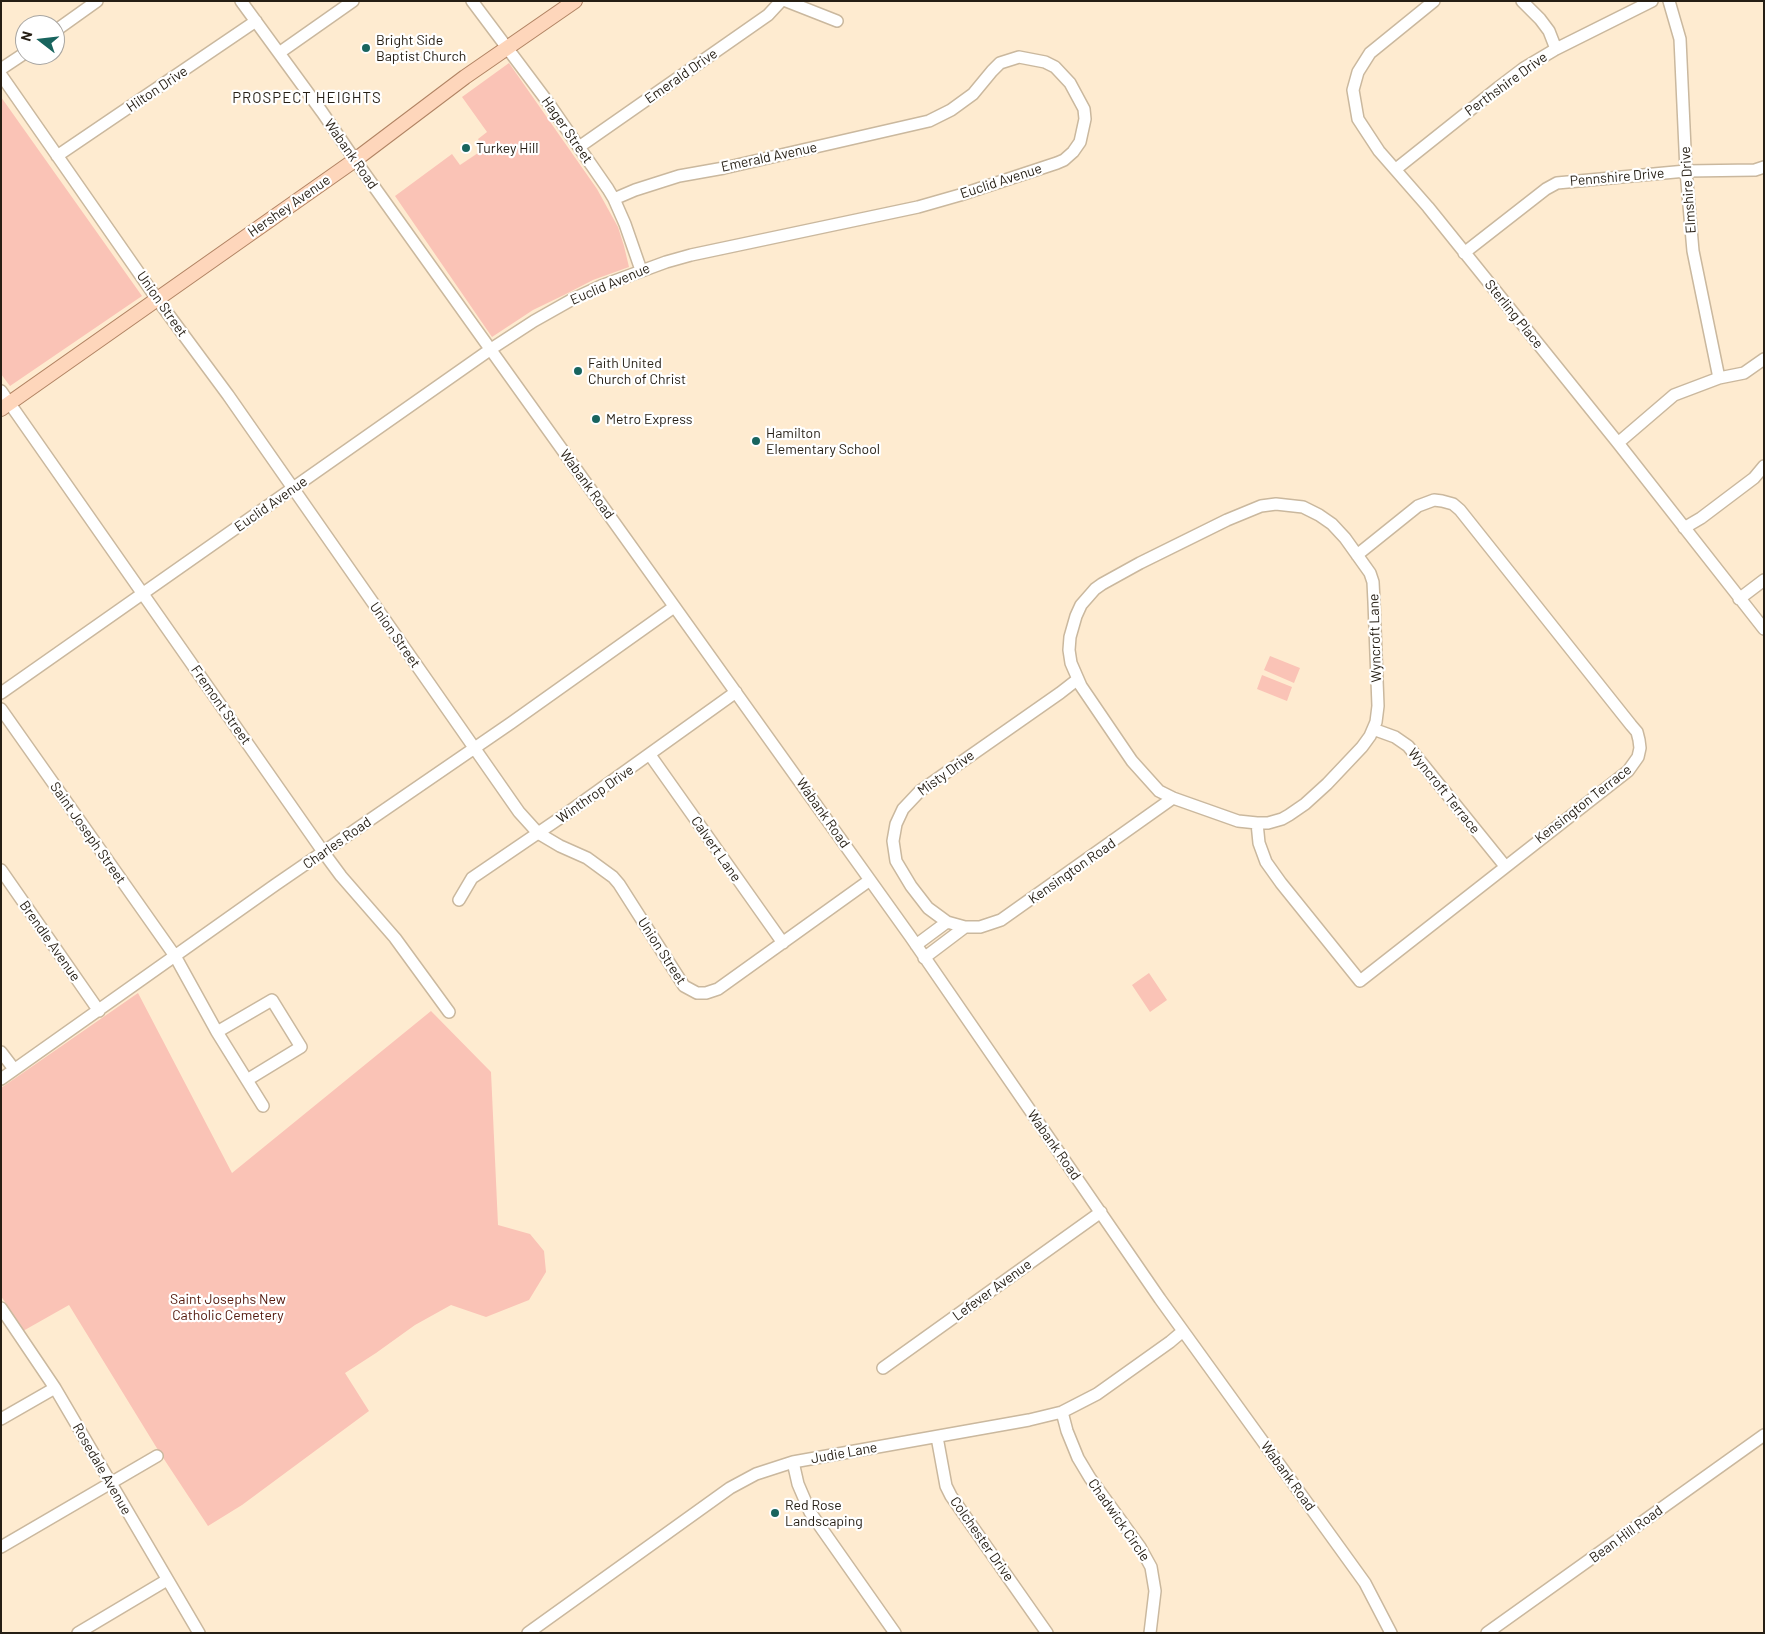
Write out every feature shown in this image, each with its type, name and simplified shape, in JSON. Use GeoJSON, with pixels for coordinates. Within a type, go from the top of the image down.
{"type":"FeatureCollection","features":[{"type":"Feature","properties":{"kind":"main road","name":"Hershey Avenue"},"geometry":{"type":"LineString","coordinates":[[5,406],[355,160],[465,78],[575,1]]}},
{"type":"Feature","properties":{"kind":"street"},"geometry":{"type":"LineString","coordinates":[[65,24],[97,1]]}},
{"type":"Feature","properties":{"kind":"street","name":"Wabank Road"},"geometry":{"type":"LineString","coordinates":[[241,1],[916,945],[1183,1331],[1365,1583],[1391,1633]]}},
{"type":"Feature","properties":{"kind":"street"},"geometry":{"type":"LineString","coordinates":[[279,53],[353,1]]}},
{"type":"Feature","properties":{"kind":"street","name":"Hager Street"},"geometry":{"type":"LineString","coordinates":[[472,1],[580,147],[614,199],[641,270]]}},
{"type":"Feature","properties":{"kind":"street","name":"Emerald Drive"},"geometry":{"type":"LineString","coordinates":[[580,147],[768,15],[781,1]]}},
{"type":"Feature","properties":{"kind":"street"},"geometry":{"type":"LineString","coordinates":[[786,1],[837,21]]}},
{"type":"Feature","properties":{"kind":"street","name":"Sterling Place"},"geometry":{"type":"LineString","coordinates":[[1434,1],[1370,53],[1358,72],[1353,90],[1358,119],[1379,151],[1396,169],[1618,443],[1764,629]]}},
{"type":"Feature","properties":{"kind":"street"},"geometry":{"type":"LineString","coordinates":[[1522,1],[1540,19],[1549,32],[1556,49]]}},
{"type":"Feature","properties":{"kind":"street","name":"Perthshire Drive"},"geometry":{"type":"LineString","coordinates":[[1396,169],[1499,86],[1556,49],[1652,1]]}},
{"type":"Feature","properties":{"kind":"street","name":"Elmshire Drive"},"geometry":{"type":"LineString","coordinates":[[1669,1],[1680,38],[1692,251],[1720,378]]}},
{"type":"Feature","properties":{"kind":"street","name":"Hilton Drive"},"geometry":{"type":"LineString","coordinates":[[57,156],[256,21]]}},
{"type":"Feature","properties":{"kind":"street","name":"Euclid Avenue"},"geometry":{"type":"LineString","coordinates":[[1,693],[490,349],[573,299],[641,270],[691,255],[918,207],[1048,166],[1064,160],[1073,152],[1080,142],[1085,119],[1084,109],[1070,83],[1056,68],[1045,62],[1019,57],[1000,63],[973,94],[942,116],[925,122]]}},
{"type":"Feature","properties":{"kind":"street"},"geometry":{"type":"LineString","coordinates":[[1,69],[15,59]]}},
{"type":"Feature","properties":{"kind":"street","name":"Union Street"},"geometry":{"type":"LineString","coordinates":[[1,75],[157,299],[228,395],[519,812],[538,833],[560,846],[587,858],[620,884],[680,981],[690,990],[706,993],[718,989],[870,880]]}},
{"type":"Feature","properties":{"kind":"street","name":"Emerald Avenue"},"geometry":{"type":"LineString","coordinates":[[614,199],[679,176],[925,122]]}},
{"type":"Feature","properties":{"kind":"street","name":"Pennshire Drive"},"geometry":{"type":"LineString","coordinates":[[1464,253],[1546,188],[1557,182],[1686,171],[1755,170],[1764,167]]}},
{"type":"Feature","properties":{"kind":"street"},"geometry":{"type":"LineString","coordinates":[[1618,443],[1674,395],[1720,378],[1744,373],[1764,359]]}},
{"type":"Feature","properties":{"kind":"street","name":"Fremont Street"},"geometry":{"type":"LineString","coordinates":[[1,391],[5,406],[143,594],[324,853],[341,876],[395,938],[450,1012]]}},
{"type":"Feature","properties":{"kind":"street"},"geometry":{"type":"LineString","coordinates":[[1684,528],[1701,518],[1746,483],[1764,466]]}},
{"type":"Feature","properties":{"kind":"street","name":"Kensington Terrace"},"geometry":{"type":"LineString","coordinates":[[1257,823],[1259,843],[1266,862],[1360,981],[1628,771],[1638,757],[1640,748],[1637,732],[1460,510],[1453,504],[1442,500],[1434,500],[1418,506],[1357,555]]}},
{"type":"Feature","properties":{"kind":"street","name":"Wyncroft Lane"},"geometry":{"type":"LineString","coordinates":[[1283,504],[1303,507],[1312,511],[1332,524],[1357,555],[1373,582],[1378,706],[1376,722],[1362,747],[1305,804],[1282,819],[1268,823],[1238,821],[1173,798],[1159,791],[1132,762],[1078,679],[1071,663],[1070,637],[1076,614],[1087,598],[1095,590],[1140,563],[1261,506],[1283,504]]}},
{"type":"Feature","properties":{"kind":"street"},"geometry":{"type":"LineString","coordinates":[[1739,599],[1764,580]]}},
{"type":"Feature","properties":{"kind":"street","name":"Charles Road"},"geometry":{"type":"LineString","coordinates":[[1,1079],[674,607]]}},
{"type":"Feature","properties":{"kind":"street","name":"Misty Drive"},"geometry":{"type":"LineString","coordinates":[[947,922],[928,908],[911,886],[896,861],[893,841],[896,824],[903,809],[920,791],[1078,679]]}},
{"type":"Feature","properties":{"kind":"street","name":"Winthrop Drive"},"geometry":{"type":"LineString","coordinates":[[459,900],[472,878],[650,755],[736,692]]}},
{"type":"Feature","properties":{"kind":"street","name":"Saint Joseph Street"},"geometry":{"type":"LineString","coordinates":[[1,709],[176,956],[217,1032],[263,1106]]}},
{"type":"Feature","properties":{"kind":"street","name":"Wyncroft Terrace"},"geometry":{"type":"LineString","coordinates":[[1373,729],[1396,738],[1408,746],[1505,866]]}},
{"type":"Feature","properties":{"kind":"street","name":"Calvert Lane"},"geometry":{"type":"LineString","coordinates":[[650,755],[783,942]]}},
{"type":"Feature","properties":{"kind":"street","name":"Kensington Road"},"geometry":{"type":"LineString","coordinates":[[947,922],[965,927],[980,927],[994,923],[1013,913],[1173,798]]}},
{"type":"Feature","properties":{"kind":"street","name":"Brendle Avenue"},"geometry":{"type":"LineString","coordinates":[[1,870],[99,1011]]}},
{"type":"Feature","properties":{"kind":"street"},"geometry":{"type":"LineString","coordinates":[[916,945],[947,922]]}},
{"type":"Feature","properties":{"kind":"street"},"geometry":{"type":"LineString","coordinates":[[924,958],[965,927]]}},
{"type":"Feature","properties":{"kind":"street"},"geometry":{"type":"LineString","coordinates":[[217,1032],[272,1000],[301,1047],[247,1080]]}},
{"type":"Feature","properties":{"kind":"street"},"geometry":{"type":"LineString","coordinates":[[1,1052],[14,1069]]}},
{"type":"Feature","properties":{"kind":"street","name":"Lefever Avenue"},"geometry":{"type":"LineString","coordinates":[[883,1368],[1101,1212]]}},
{"type":"Feature","properties":{"kind":"street","name":"Rosedale Avenue"},"geometry":{"type":"LineString","coordinates":[[1,1308],[55,1388],[198,1633]]}},
{"type":"Feature","properties":{"kind":"street","name":"Judie Lane"},"geometry":{"type":"LineString","coordinates":[[528,1633],[730,1488],[756,1474],[793,1462],[1029,1420],[1062,1412],[1096,1394],[1183,1331]]}},
{"type":"Feature","properties":{"kind":"street"},"geometry":{"type":"LineString","coordinates":[[1,1419],[55,1388]]}},
{"type":"Feature","properties":{"kind":"street","name":"Chadwick Circle"},"geometry":{"type":"LineString","coordinates":[[1062,1412],[1067,1431],[1078,1458],[1090,1478],[1140,1547],[1151,1567],[1155,1591],[1150,1633]]}},
{"type":"Feature","properties":{"kind":"street","name":"Bean Hill Road"},"geometry":{"type":"LineString","coordinates":[[1488,1633],[1764,1435]]}},
{"type":"Feature","properties":{"kind":"street","name":"Colchester Drive"},"geometry":{"type":"LineString","coordinates":[[937,1436],[946,1486],[951,1496],[1047,1633]]}},
{"type":"Feature","properties":{"kind":"street"},"geometry":{"type":"LineString","coordinates":[[1,1548],[157,1456]]}},
{"type":"Feature","properties":{"kind":"street"},"geometry":{"type":"LineString","coordinates":[[793,1462],[800,1490],[810,1512],[895,1633]]}},
{"type":"Feature","properties":{"kind":"street"},"geometry":{"type":"LineString","coordinates":[[78,1633],[167,1580]]}},
{"type":"Feature","properties":{"kind":"green space"},"geometry":{"type":"Polygon","coordinates":[[[509,63],[597,189],[618,227],[629,267],[593,280],[533,310],[492,337],[395,196],[452,154],[460,165],[484,149],[478,139],[487,132],[462,97],[509,63]]]}},
{"type":"Feature","properties":{"kind":"green space"},"geometry":{"type":"Polygon","coordinates":[[[1,97],[142,296],[10,386],[1,374],[1,97]]]}},
{"type":"Feature","properties":{"kind":"green space"},"geometry":{"type":"Polygon","coordinates":[[[1270,656],[1300,668],[1294,683],[1264,670],[1270,656]]]}},
{"type":"Feature","properties":{"kind":"green space"},"geometry":{"type":"Polygon","coordinates":[[[1262,675],[1292,687],[1287,701],[1257,689],[1262,675]]]}},
{"type":"Feature","properties":{"kind":"green space"},"geometry":{"type":"Polygon","coordinates":[[[1149,973],[1167,1000],[1150,1012],[1132,985],[1149,973]]]}},
{"type":"Feature","properties":{"kind":"green space","name":"Saint Josephs New Catholic Cemetery"},"geometry":{"type":"Polygon","coordinates":[[[138,993],[232,1173],[431,1011],[491,1072],[498,1225],[530,1234],[544,1251],[546,1272],[529,1300],[486,1317],[451,1305],[415,1325],[345,1373],[369,1411],[242,1505],[208,1526],[158,1450],[69,1305],[23,1331],[1,1296],[1,1088],[138,993]]]}},
{"type":"Feature","properties":{"kind":"place","name":"Bright Side Baptist Church"},"geometry":{"type":"Point","coordinates":[366,48]}},
{"type":"Feature","properties":{"kind":"place","name":"Turkey Hill"},"geometry":{"type":"Point","coordinates":[466,148]}},
{"type":"Feature","properties":{"kind":"place","name":"Faith United Church of Christ"},"geometry":{"type":"Point","coordinates":[578,371]}},
{"type":"Feature","properties":{"kind":"place","name":"Metro Express"},"geometry":{"type":"Point","coordinates":[596,419]}},
{"type":"Feature","properties":{"kind":"place","name":"Hamilton Elementary School"},"geometry":{"type":"Point","coordinates":[756,441]}},
{"type":"Feature","properties":{"kind":"place","name":"Red Rose Landscaping"},"geometry":{"type":"Point","coordinates":[775,1513]}},
{"type":"Feature","properties":{"kind":"district","name":"PROSPECT HEIGHTS"},"geometry":{"type":"Point","coordinates":[307,98]}}]}
